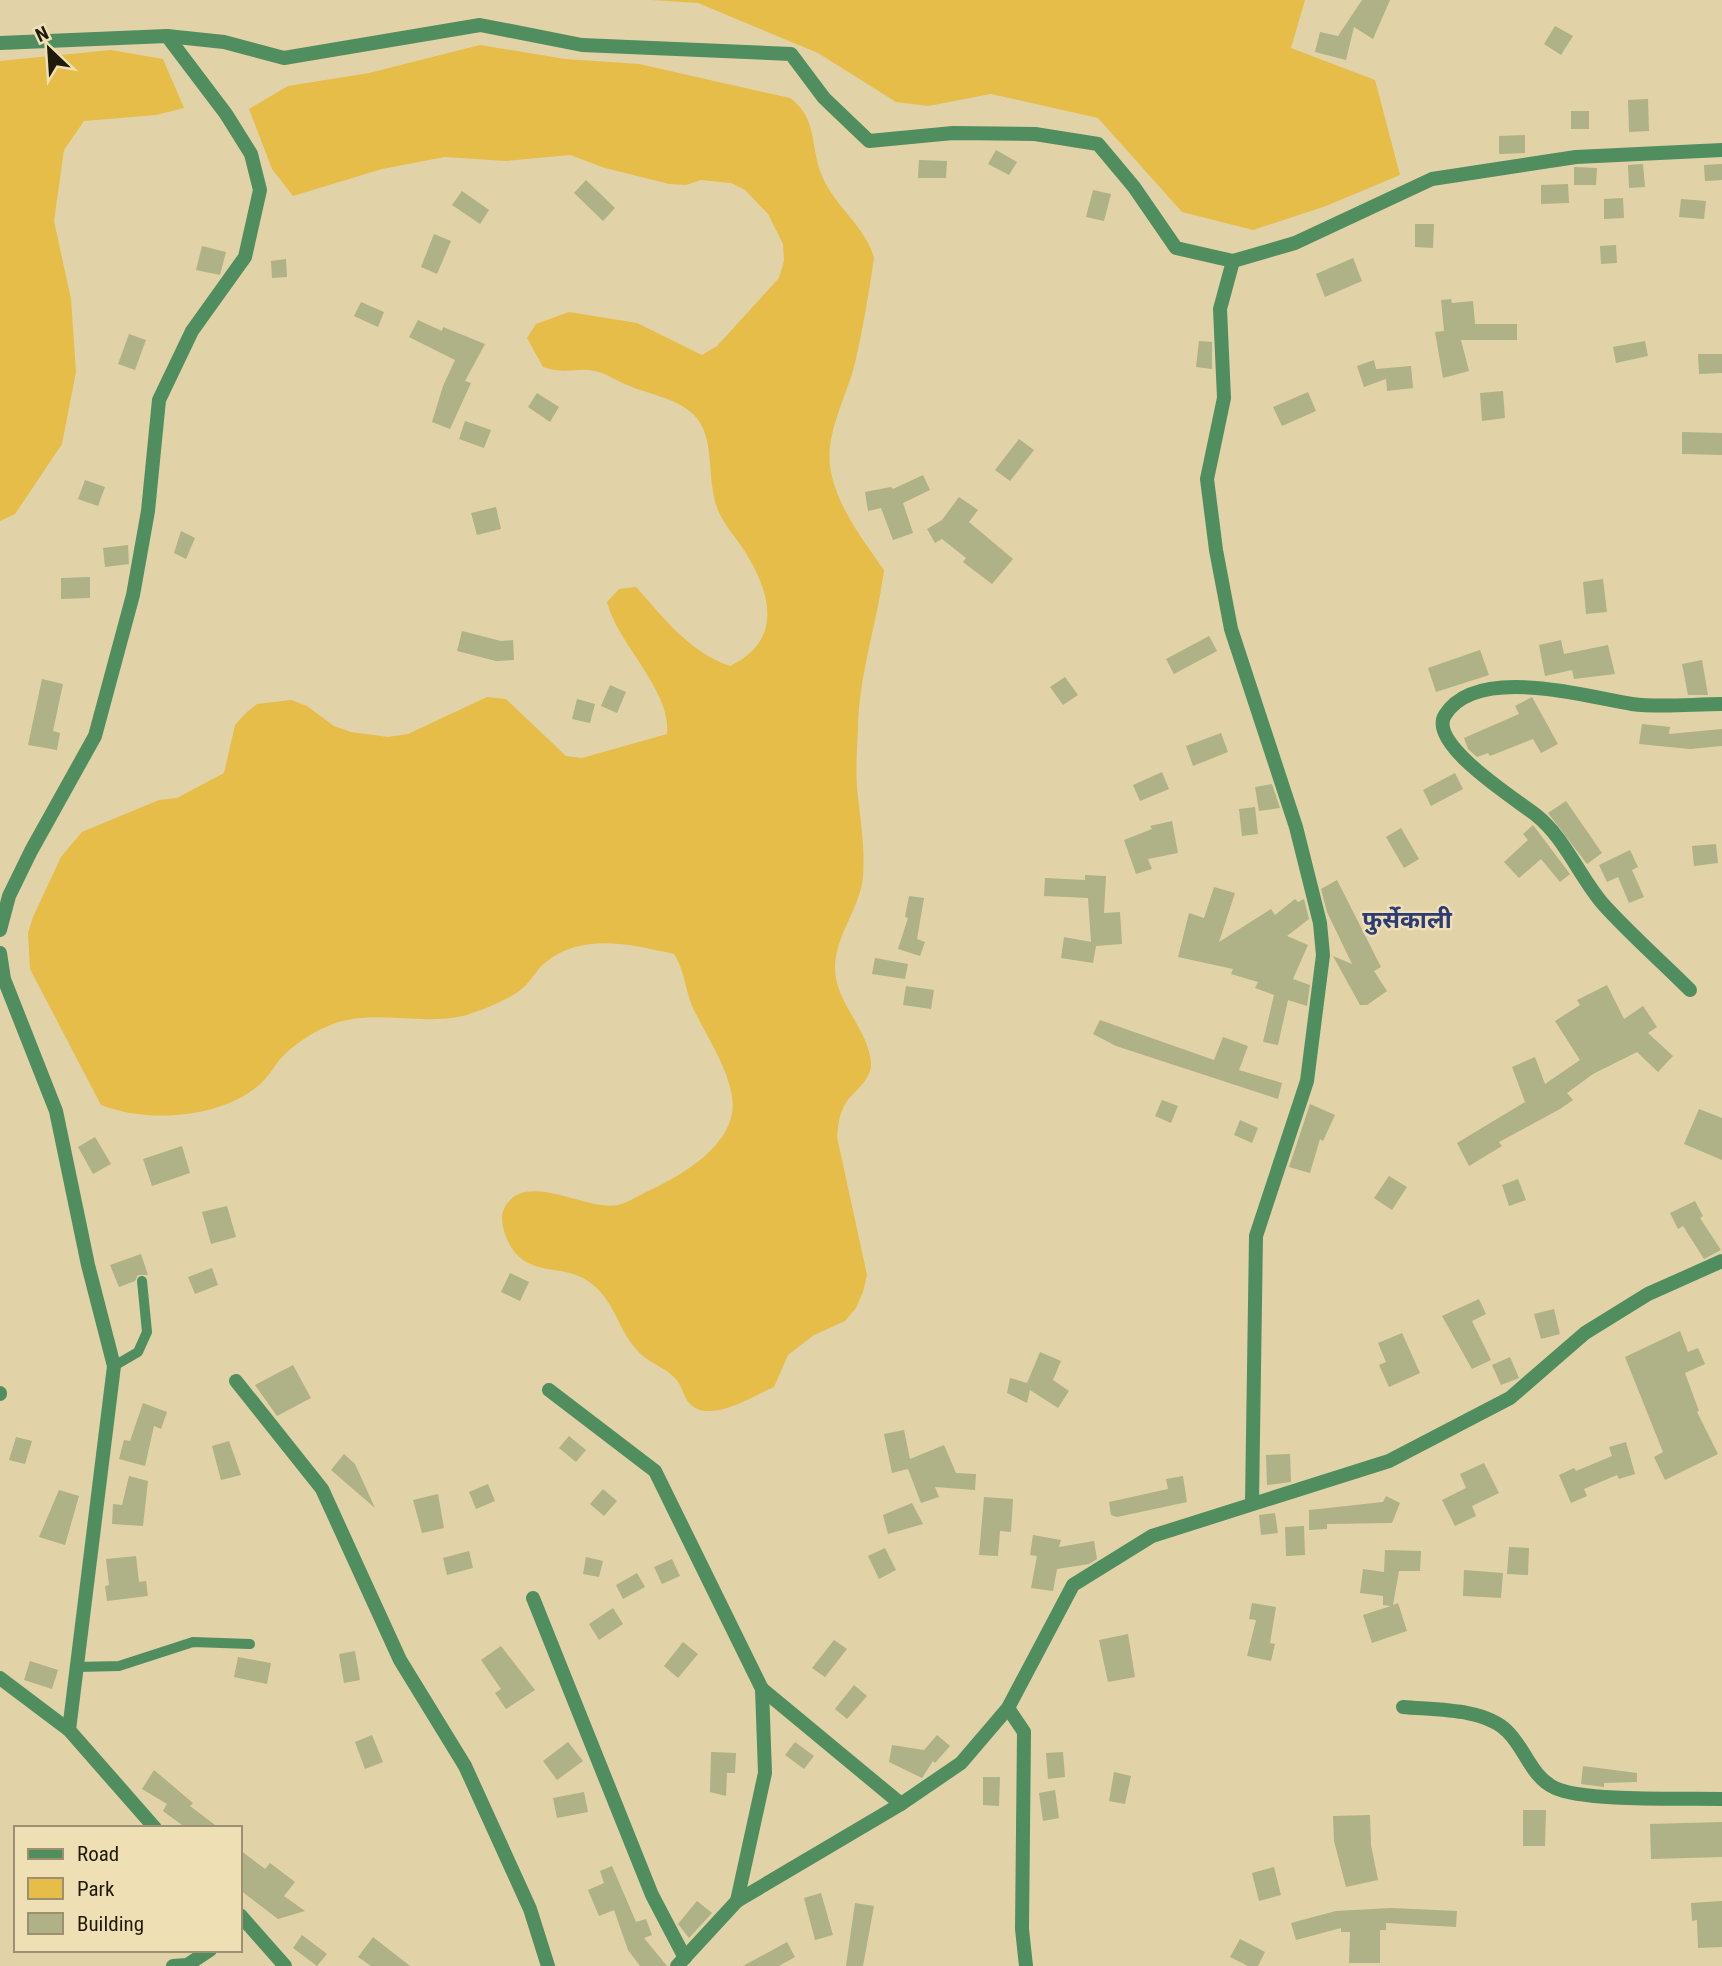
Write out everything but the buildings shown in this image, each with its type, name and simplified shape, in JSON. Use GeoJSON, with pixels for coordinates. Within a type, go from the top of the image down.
{"type":"FeatureCollection","features":[{"type":"Feature","properties":{"kind":"street"},"geometry":{"type":"LineString","coordinates":[[0,43],[167,36],[224,42],[284,58],[480,25],[582,45],[791,54],[824,98],[869,141],[953,133],[1035,134],[1098,144],[1134,187],[1176,248],[1233,261],[1295,243],[1432,179],[1576,157],[1722,150]]}},
{"type":"Feature","properties":{"kind":"street"},"geometry":{"type":"LineString","coordinates":[[0,930],[9,896],[31,851],[95,736],[133,596],[148,511],[159,400],[192,331],[245,257],[260,190],[251,155],[239,134],[167,36]]}},
{"type":"Feature","properties":{"kind":"street"},"geometry":{"type":"LineString","coordinates":[[1233,261],[1220,309],[1224,398],[1207,479],[1216,550],[1231,629],[1300,840],[1320,923],[1323,954],[1307,1081],[1256,1236],[1252,1503]]}},
{"type":"Feature","properties":{"kind":"street"},"geometry":{"type":"LineString","coordinates":[[1690,990],[1602,902],[1544,822],[1496,786],[1449,743],[1442,730],[1443,718],[1452,706],[1474,695],[1518,685],[1572,691],[1634,704],[1722,704]]}},
{"type":"Feature","properties":{"kind":"street"},"geometry":{"type":"LineString","coordinates":[[0,953],[4,979],[56,1111],[88,1265],[114,1366],[69,1730]]}},
{"type":"Feature","properties":{"kind":"street"},"geometry":{"type":"LineString","coordinates":[[533,1598],[681,1962],[737,1901],[901,1804],[961,1763],[1008,1709],[1073,1585],[1152,1535],[1401,1455],[1510,1398],[1585,1333],[1648,1294],[1722,1261]]}},
{"type":"Feature","properties":{"kind":"street"},"geometry":{"type":"LineString","coordinates":[[236,1381],[322,1489],[400,1660],[465,1766],[530,1909],[548,1966]]}},
{"type":"Feature","properties":{"kind":"street"},"geometry":{"type":"LineString","coordinates":[[548,1390],[655,1471],[762,1689],[765,1773],[737,1901]]}},
{"type":"Feature","properties":{"kind":"street"},"geometry":{"type":"LineString","coordinates":[[0,1678],[69,1730],[153,1826]]}},
{"type":"Feature","properties":{"kind":"street"},"geometry":{"type":"LineString","coordinates":[[762,1689],[901,1804]]}},
{"type":"Feature","properties":{"kind":"street"},"geometry":{"type":"LineString","coordinates":[[1404,1707],[1454,1712],[1485,1719],[1507,1731],[1532,1768],[1554,1788],[1580,1795],[1722,1799]]}},
{"type":"Feature","properties":{"kind":"street"},"geometry":{"type":"LineString","coordinates":[[1008,1709],[1024,1732],[1023,1929],[1026,1966]]}},
{"type":"Feature","properties":{"kind":"street"},"geometry":{"type":"LineString","coordinates":[[243,1924],[285,1966]]}},
{"type":"Feature","properties":{"kind":"street"},"geometry":{"type":"LineString","coordinates":[[182,1966],[206,1952]]}},
{"type":"Feature","properties":{"kind":"lane"},"geometry":{"type":"LineString","coordinates":[[114,1366],[138,1352],[147,1332],[142,1281]]}},
{"type":"Feature","properties":{"kind":"lane"},"geometry":{"type":"LineString","coordinates":[[77,1667],[119,1666],[192,1642],[250,1644]]}},
{"type":"Feature","properties":{"kind":"green space"},"geometry":{"type":"Polygon","coordinates":[[[651,0],[1305,0],[1291,48],[1375,80],[1400,175],[1326,206],[1253,230],[1182,212],[1098,118],[991,94],[928,106],[896,102],[818,53],[698,3],[651,0]]]}},
{"type":"Feature","properties":{"kind":"green space"},"geometry":{"type":"Polygon","coordinates":[[[480,45],[565,59],[639,64],[790,98],[799,106],[809,124],[822,176],[834,198],[864,236],[874,258],[855,363],[834,427],[830,453],[833,480],[844,508],[884,570],[859,708],[857,780],[863,877],[839,945],[835,968],[840,992],[864,1038],[871,1062],[865,1081],[844,1106],[837,1137],[867,1275],[856,1308],[845,1321],[814,1335],[788,1355],[774,1387],[720,1410],[698,1409],[690,1404],[674,1377],[636,1349],[600,1291],[580,1277],[532,1265],[522,1259],[513,1249],[502,1222],[504,1209],[513,1197],[525,1192],[556,1194],[605,1206],[625,1203],[691,1167],[718,1143],[727,1129],[732,1113],[729,1085],[721,1062],[693,1008],[674,954],[608,943],[576,947],[546,962],[519,991],[487,1008],[446,1019],[376,1017],[342,1021],[297,1044],[282,1057],[262,1083],[242,1097],[203,1111],[161,1116],[120,1111],[101,1105],[30,969],[28,933],[33,917],[61,857],[82,832],[159,800],[177,798],[224,773],[235,725],[257,704],[291,700],[307,706],[334,726],[351,732],[388,737],[408,734],[487,697],[506,699],[566,756],[582,758],[667,734],[661,701],[622,635],[607,602],[619,589],[636,587],[690,643],[715,660],[730,666],[759,643],[765,629],[766,599],[753,566],[718,510],[708,446],[700,423],[686,408],[599,372],[543,367],[527,338],[536,324],[569,312],[637,323],[702,355],[717,346],[779,278],[784,261],[783,244],[768,214],[745,190],[731,183],[701,180],[686,185],[669,184],[605,168],[570,155],[506,161],[445,157],[382,169],[293,196],[272,169],[249,109],[288,86],[369,73],[480,45]]]}},
{"type":"Feature","properties":{"kind":"green space"},"geometry":{"type":"Polygon","coordinates":[[[111,50],[163,59],[184,108],[156,115],[84,121],[64,150],[54,221],[71,299],[76,372],[62,444],[15,514],[0,521],[0,61],[111,50]]]}},
{"type":"Feature","properties":{"kind":"district","name":"फुर्सेकाली"},"geometry":{"type":"Point","coordinates":[1407,920]}}]}
